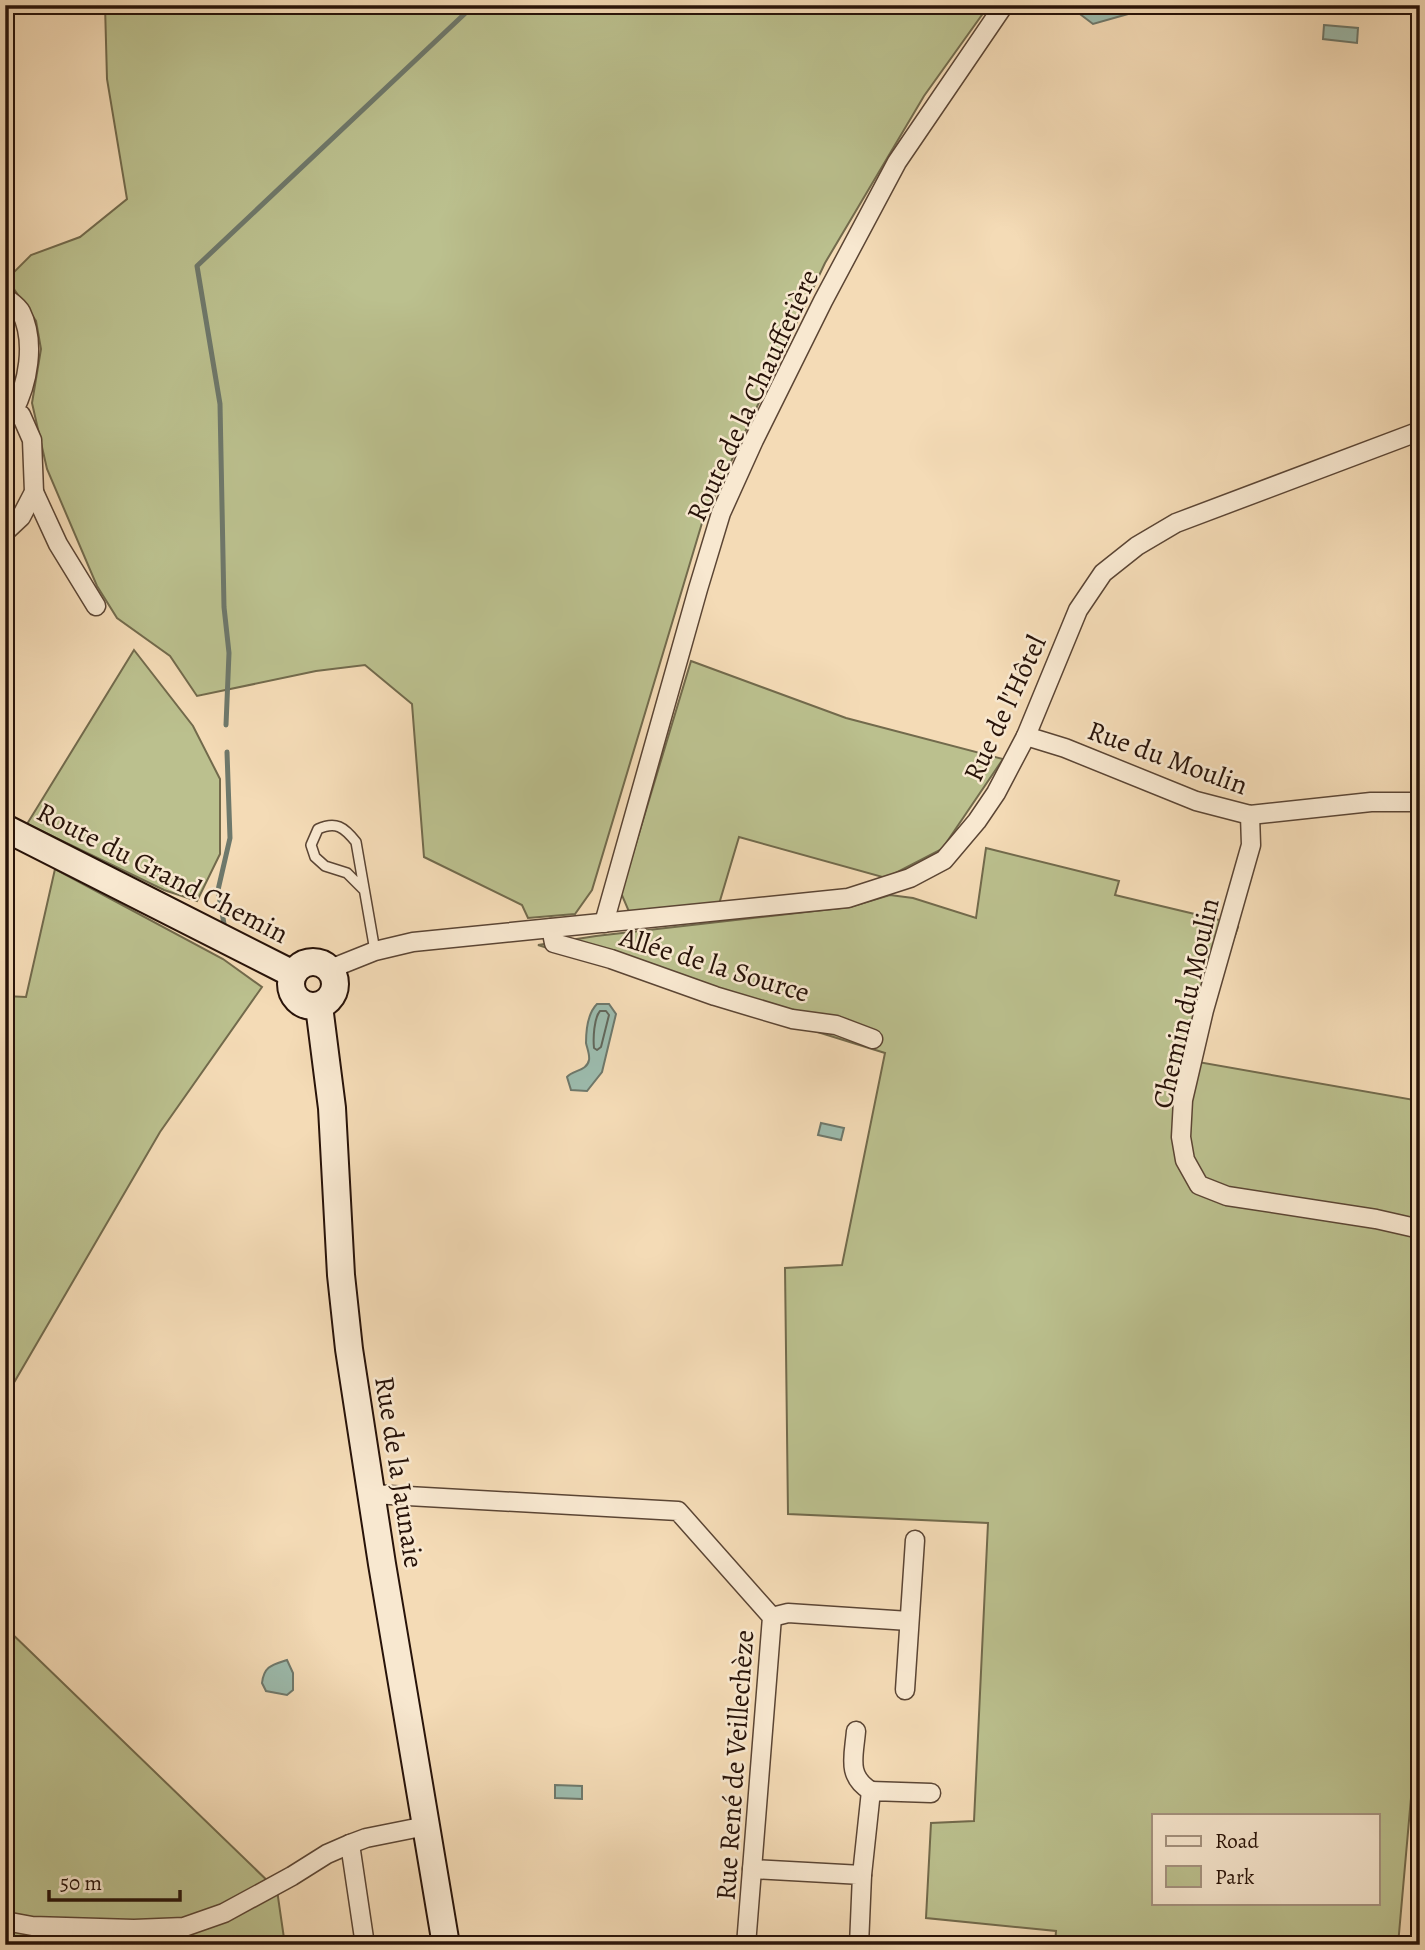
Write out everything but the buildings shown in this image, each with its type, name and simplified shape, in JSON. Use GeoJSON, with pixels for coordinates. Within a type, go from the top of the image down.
{"type":"FeatureCollection","features":[{"type":"Feature","properties":{"kind":"main road","name":"Route du Grand Chemin"},"geometry":{"type":"LineString","coordinates":[[5,828],[293,974]]}},
{"type":"Feature","properties":{"kind":"main road"},"geometry":{"type":"LineString","coordinates":[[310,961],[321,962],[330,969],[335,979],[335,990],[329,1000],[319,1006],[299,1002],[293,994],[291,984],[293,974],[300,965],[310,961]]}},
{"type":"Feature","properties":{"kind":"main road","name":"Rue de la Jaunaie"},"geometry":{"type":"LineString","coordinates":[[319,1006],[332,1108],[341,1275],[349,1349],[446,1945]]}},
{"type":"Feature","properties":{"kind":"street","name":"Route de la Chauffetière"},"geometry":{"type":"LineString","coordinates":[[604,923],[721,513],[823,301],[897,162],[1004,5]]}},
{"type":"Feature","properties":{"kind":"street"},"geometry":{"type":"LineString","coordinates":[[5,297],[20,310],[30,342],[21,397],[9,411],[21,415],[33,440],[34,492],[58,544],[96,606]]}},
{"type":"Feature","properties":{"kind":"street","name":"Rue de l'Hôtel"},"geometry":{"type":"LineString","coordinates":[[330,969],[375,951],[413,942],[848,898],[910,878],[944,860],[978,821],[996,793],[1026,736],[1078,610],[1102,573],[1137,546],[1176,523],[1420,431]]}},
{"type":"Feature","properties":{"kind":"street"},"geometry":{"type":"LineString","coordinates":[[5,531],[21,517],[34,492]]}},
{"type":"Feature","properties":{"kind":"street","name":"Rue du Moulin"},"geometry":{"type":"LineString","coordinates":[[1026,736],[1065,748],[1196,801],[1250,814],[1371,802],[1420,802]]}},
{"type":"Feature","properties":{"kind":"street","name":"Chemin du Moulin"},"geometry":{"type":"LineString","coordinates":[[1250,814],[1251,845],[1204,1010],[1183,1100],[1181,1137],[1185,1160],[1199,1185],[1227,1196],[1376,1219],[1420,1229]]}},
{"type":"Feature","properties":{"kind":"street","name":"Allée de la Source"},"geometry":{"type":"LineString","coordinates":[[551,928],[554,943],[611,958],[715,996],[792,1019],[836,1025],[873,1038]]}},
{"type":"Feature","properties":{"kind":"street","name":"Rue René de Veillechèze"},"geometry":{"type":"LineString","coordinates":[[372,1494],[678,1511],[772,1617],[746,1945]]}},
{"type":"Feature","properties":{"kind":"street"},"geometry":{"type":"LineString","coordinates":[[905,1690],[915,1539]]}},
{"type":"Feature","properties":{"kind":"street"},"geometry":{"type":"LineString","coordinates":[[772,1617],[788,1613],[909,1621]]}},
{"type":"Feature","properties":{"kind":"street"},"geometry":{"type":"LineString","coordinates":[[856,1731],[854,1772],[859,1784],[870,1791],[931,1793]]}},
{"type":"Feature","properties":{"kind":"street"},"geometry":{"type":"LineString","coordinates":[[870,1791],[859,1945],[871,1945]]}},
{"type":"Feature","properties":{"kind":"street"},"geometry":{"type":"LineString","coordinates":[[5,1921],[58,1927],[184,1927],[224,1913],[327,1854],[350,1844],[366,1838],[426,1826]]}},
{"type":"Feature","properties":{"kind":"street"},"geometry":{"type":"LineString","coordinates":[[350,1844],[365,1945]]}},
{"type":"Feature","properties":{"kind":"street"},"geometry":{"type":"LineString","coordinates":[[752,1869],[862,1875]]}},
{"type":"Feature","properties":{"kind":"lane"},"geometry":{"type":"LineString","coordinates":[[364,890],[347,873],[325,866],[315,857],[311,845],[318,829],[328,825],[345,828],[356,842],[375,951]]}},
{"type":"Feature","properties":{"kind":"green space"},"geometry":{"type":"Polygon","coordinates":[[[105,5],[989,5],[924,96],[825,263],[702,523],[592,890],[575,914],[528,918],[522,905],[424,857],[412,704],[365,665],[316,671],[197,696],[170,656],[117,618],[97,586],[47,469],[32,403],[41,349],[36,321],[7,279],[31,255],[80,237],[127,199],[107,79],[105,5]]]}},
{"type":"Feature","properties":{"kind":"green space"},"geometry":{"type":"Polygon","coordinates":[[[134,650],[193,726],[220,779],[220,854],[197,901],[164,890],[27,824],[134,650]]]}},
{"type":"Feature","properties":{"kind":"green space"},"geometry":{"type":"Polygon","coordinates":[[[691,661],[846,718],[1003,759],[942,849],[886,878],[739,837],[719,904],[630,914],[621,893],[691,661]]]}},
{"type":"Feature","properties":{"kind":"green space"},"geometry":{"type":"Polygon","coordinates":[[[986,848],[1119,881],[1115,895],[1224,921],[1238,927],[1216,988],[1198,1062],[1420,1101],[1420,1765],[1414,1764],[1398,1945],[1055,1945],[1056,1931],[926,1918],[931,1823],[974,1821],[988,1523],[788,1514],[785,1268],[842,1265],[885,1053],[538,945],[850,907],[890,895],[913,898],[976,918],[986,848]]]}},
{"type":"Feature","properties":{"kind":"green space"},"geometry":{"type":"Polygon","coordinates":[[[55,869],[223,959],[262,987],[160,1132],[5,1398],[5,996],[26,997],[55,869]]]}},
{"type":"Feature","properties":{"kind":"green space"},"geometry":{"type":"Polygon","coordinates":[[[5,1627],[277,1890],[285,1945],[5,1945],[5,1627]]]}},
{"type":"Feature","properties":{"kind":"water"},"geometry":{"type":"Polygon","coordinates":[[[1068,5],[1143,5],[1128,14],[1093,24],[1068,5]]]}},
{"type":"Feature","properties":{"kind":"water"},"geometry":{"type":"Polygon","coordinates":[[[1324,25],[1358,28],[1357,43],[1323,39],[1324,25]]]}},
{"type":"Feature","properties":{"kind":"water"},"geometry":{"type":"Polygon","coordinates":[[[597,1004],[609,1004],[616,1014],[602,1072],[587,1091],[571,1090],[567,1077],[588,1064],[587,1027],[591,1012],[597,1004]]]}},
{"type":"Feature","properties":{"kind":"water"},"geometry":{"type":"Polygon","coordinates":[[[821,1123],[844,1128],[841,1140],[818,1135],[821,1123]]]}},
{"type":"Feature","properties":{"kind":"water"},"geometry":{"type":"Polygon","coordinates":[[[287,1660],[293,1673],[293,1690],[287,1695],[266,1691],[262,1683],[267,1670],[287,1660]]]}},
{"type":"Feature","properties":{"kind":"water"},"geometry":{"type":"Polygon","coordinates":[[[555,1785],[582,1786],[582,1799],[555,1798],[555,1785]]]}},
{"type":"Feature","properties":{"kind":"waterway"},"geometry":{"type":"LineString","coordinates":[[226,725],[229,653],[224,607],[220,404],[197,266],[474,5]]}},
{"type":"Feature","properties":{"kind":"waterway"},"geometry":{"type":"LineString","coordinates":[[224,924],[218,890],[230,838],[227,752]]}}]}
